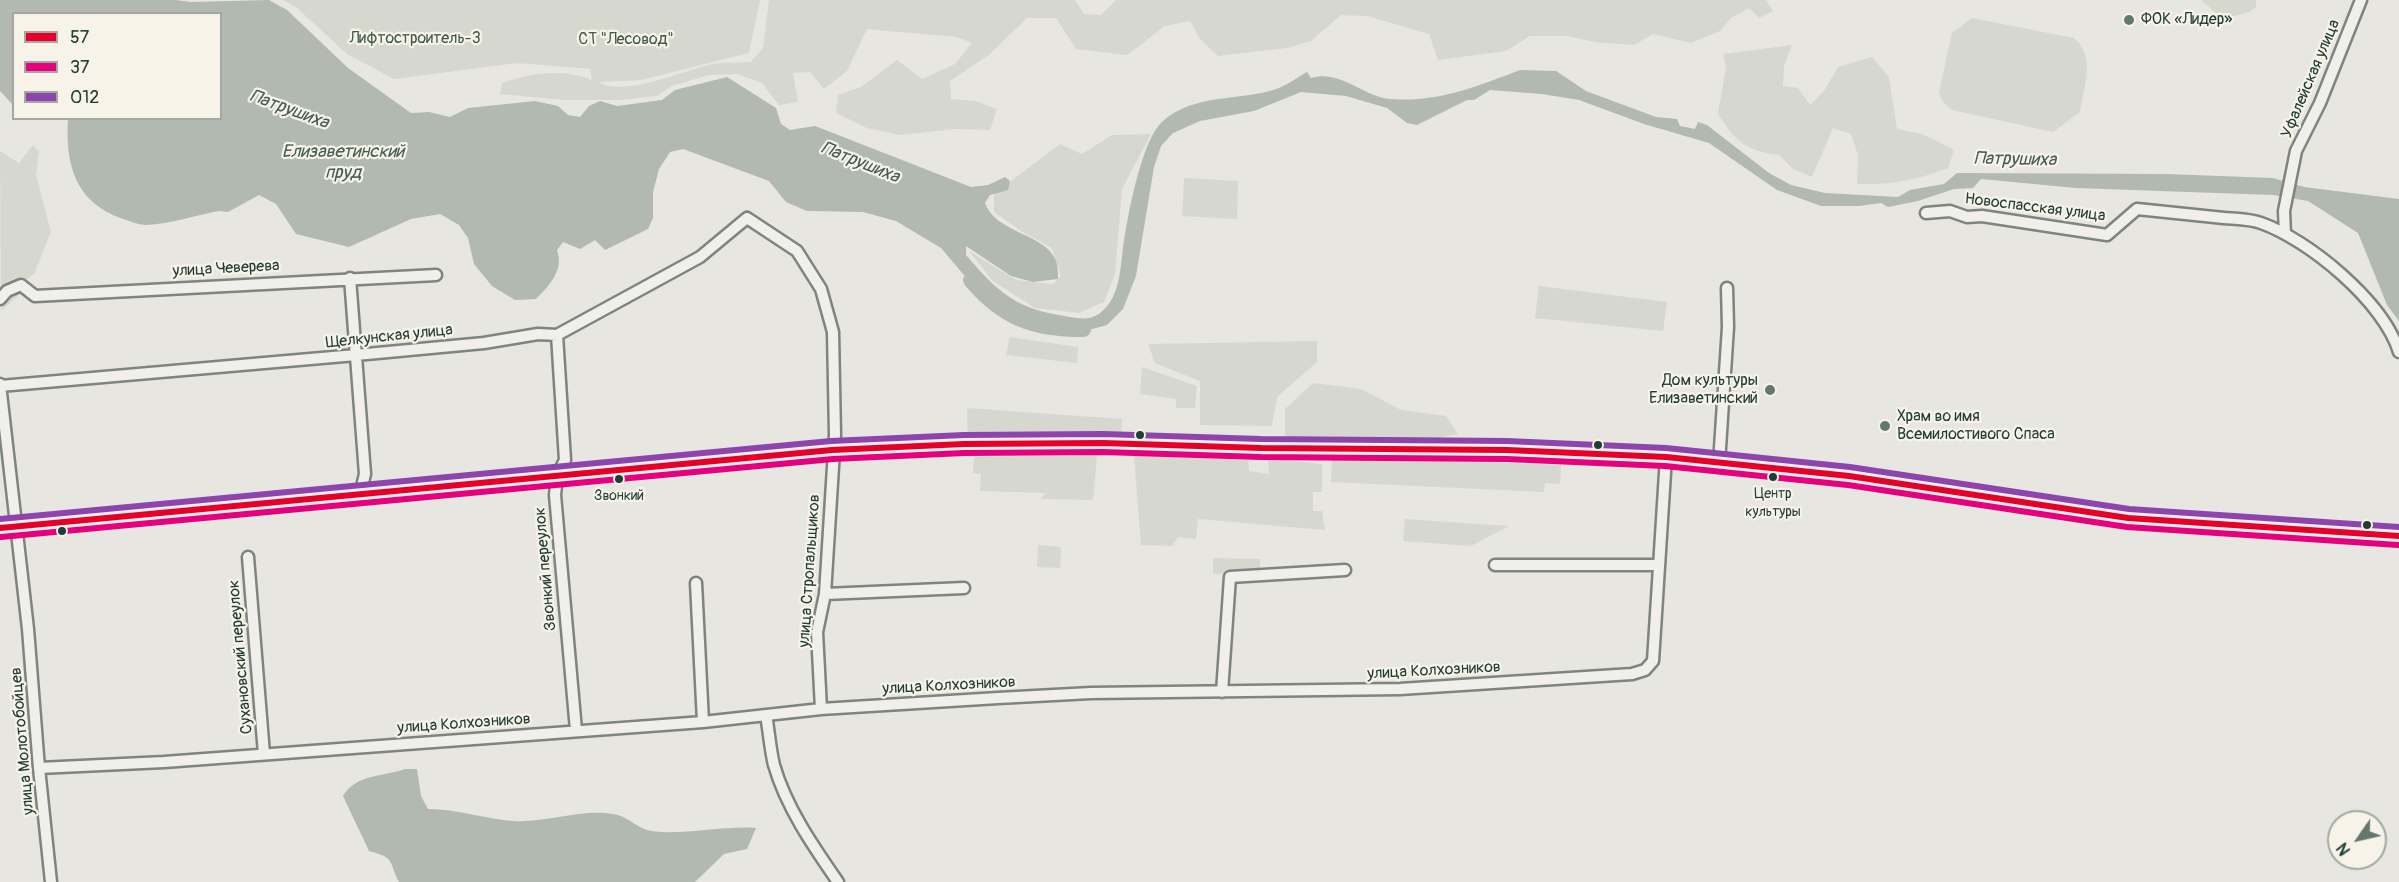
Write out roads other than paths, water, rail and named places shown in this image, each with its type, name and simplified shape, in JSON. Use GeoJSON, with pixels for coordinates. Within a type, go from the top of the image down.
{"type":"FeatureCollection","features":[{"type":"Feature","properties":{"kind":"main road"},"geometry":{"type":"LineString","coordinates":[[0,528],[832,450],[964,444],[1103,443],[1261,448],[1496,450],[1666,457],[1849,476],[2128,518],[2399,536]]}},
{"type":"Feature","properties":{"kind":"street","name":"Уфалейская улица"},"geometry":{"type":"LineString","coordinates":[[2285,234],[2284,211],[2296,151],[2320,103],[2361,0]]}},
{"type":"Feature","properties":{"kind":"street","name":"Новоспасская улица"},"geometry":{"type":"LineString","coordinates":[[1926,213],[1950,211],[1967,217],[1982,216],[2107,235],[2137,209],[2259,222],[2285,234],[2347,279],[2376,308],[2399,351]]}},
{"type":"Feature","properties":{"kind":"street","name":"Щелкунская улица"},"geometry":{"type":"LineString","coordinates":[[0,385],[356,355],[538,334],[557,335],[700,257],[747,218]]}},
{"type":"Feature","properties":{"kind":"street","name":"улица Стропальщиков"},"geometry":{"type":"LineString","coordinates":[[747,218],[797,251],[821,289],[833,332],[835,435],[832,450],[825,594],[817,632],[821,709]]}},
{"type":"Feature","properties":{"kind":"street","name":"улица Чеверева"},"geometry":{"type":"LineString","coordinates":[[0,299],[7,291],[21,285],[35,296],[436,275]]}},
{"type":"Feature","properties":{"kind":"street"},"geometry":{"type":"LineString","coordinates":[[350,278],[365,474],[360,495]]}},
{"type":"Feature","properties":{"kind":"street"},"geometry":{"type":"LineString","coordinates":[[1719,463],[1728,327],[1727,288]]}},
{"type":"Feature","properties":{"kind":"street","name":"Звонкий переулок"},"geometry":{"type":"LineString","coordinates":[[557,335],[565,460],[556,476],[555,495],[576,730]]}},
{"type":"Feature","properties":{"kind":"street","name":"улица Молотобойцев"},"geometry":{"type":"LineString","coordinates":[[0,385],[28,629],[51,882]]}},
{"type":"Feature","properties":{"kind":"street","name":"улица Колхозников"},"geometry":{"type":"LineString","coordinates":[[39,768],[703,722],[821,709],[1091,693],[1400,689],[1632,674],[1645,670],[1653,661],[1666,457]]}},
{"type":"Feature","properties":{"kind":"street","name":"Сухановский переулок"},"geometry":{"type":"LineString","coordinates":[[248,557],[264,754]]}},
{"type":"Feature","properties":{"kind":"street"},"geometry":{"type":"LineString","coordinates":[[1495,566],[1659,565]]}},
{"type":"Feature","properties":{"kind":"street"},"geometry":{"type":"LineString","coordinates":[[1222,692],[1230,577],[1345,570]]}},
{"type":"Feature","properties":{"kind":"street"},"geometry":{"type":"LineString","coordinates":[[696,583],[703,722]]}},
{"type":"Feature","properties":{"kind":"street"},"geometry":{"type":"LineString","coordinates":[[825,594],[964,588]]}},
{"type":"Feature","properties":{"kind":"street"},"geometry":{"type":"LineString","coordinates":[[766,715],[774,764],[782,786],[794,813],[838,882]]}},
{"type":"Feature","properties":{"kind":"water","name":"Елизаветинский пруд"},"geometry":{"type":"Polygon","coordinates":[[[0,0],[176,0],[191,2],[269,0],[287,10],[348,68],[411,113],[429,112],[450,117],[468,108],[535,101],[558,106],[568,115],[580,117],[589,106],[600,101],[617,106],[662,100],[675,90],[727,77],[776,108],[781,124],[790,130],[815,126],[971,187],[988,185],[1005,177],[1010,181],[1008,190],[990,195],[985,203],[999,221],[1042,244],[1051,252],[1057,263],[1058,279],[1033,282],[1011,276],[966,246],[966,255],[996,287],[1017,302],[1043,312],[1085,318],[1099,314],[1112,298],[1119,277],[1130,207],[1143,158],[1155,131],[1175,112],[1203,102],[1279,88],[1307,72],[1311,78],[1332,77],[1380,97],[1407,100],[1457,92],[1520,70],[1556,71],[1586,91],[1656,117],[1677,119],[1680,126],[1695,129],[1698,122],[1707,125],[1769,173],[1791,185],[1825,193],[1898,197],[1910,190],[1944,184],[1957,173],[2166,174],[2273,178],[2304,187],[2399,199],[2399,321],[2387,305],[2358,233],[2308,201],[2273,195],[2076,188],[1981,179],[1973,188],[1954,189],[1918,201],[1888,207],[1881,203],[1859,206],[1821,206],[1777,190],[1709,143],[1644,124],[1579,100],[1542,94],[1490,90],[1474,100],[1467,100],[1417,125],[1407,123],[1387,108],[1346,96],[1301,92],[1254,111],[1200,121],[1173,133],[1161,146],[1154,167],[1136,276],[1123,309],[1107,325],[1085,331],[1043,327],[1025,321],[1002,308],[963,274],[941,248],[896,221],[863,212],[807,211],[786,202],[769,181],[683,149],[670,152],[659,169],[653,192],[653,218],[648,229],[605,250],[595,240],[580,249],[563,242],[557,250],[559,264],[557,271],[546,288],[536,299],[515,300],[492,286],[474,264],[468,238],[459,225],[440,214],[411,219],[349,247],[296,234],[276,204],[259,195],[228,212],[219,211],[146,225],[123,219],[94,203],[84,193],[72,167],[68,120],[222,120],[222,12],[12,12],[12,104],[0,91],[0,0]]]}},
{"type":"Feature","properties":{"kind":"water"},"geometry":{"type":"Polygon","coordinates":[[[405,769],[417,769],[421,796],[428,809],[514,821],[605,813],[618,815],[643,829],[658,832],[756,828],[747,849],[724,854],[695,882],[399,882],[390,861],[384,856],[369,851],[343,796],[348,789],[362,780],[405,769]]]}},
{"type":"Feature","properties":{"kind":"waterway","name":"Патрушиха"},"geometry":{"type":"LineString","coordinates":[[971,280],[995,304],[1021,319],[1049,327],[1083,329]]}},
{"type":"Feature","properties":{"kind":"place","name":"ФОК «Лидер»"},"geometry":{"type":"Point","coordinates":[2129,20]}},
{"type":"Feature","properties":{"kind":"place","name":"Дом культуры Елизаветинский"},"geometry":{"type":"Point","coordinates":[1770,390]}},
{"type":"Feature","properties":{"kind":"place","name":"Храм во имя Всемилостивого Спаса"},"geometry":{"type":"Point","coordinates":[1885,426]}},
{"type":"Feature","properties":{"kind":"place","name":"Центр культуры"},"geometry":{"type":"Point","coordinates":[1773,477]}},
{"type":"Feature","properties":{"kind":"place","name":"Звонкий"},"geometry":{"type":"Point","coordinates":[619,479]}},
{"type":"Feature","properties":{"kind":"park label","name":"Лифтостроитель-3"},"geometry":{"type":"Point","coordinates":[415,39]}},
{"type":"Feature","properties":{"kind":"park label","name":"СТ \"Лесовод\""},"geometry":{"type":"Point","coordinates":[626,40]}}]}
